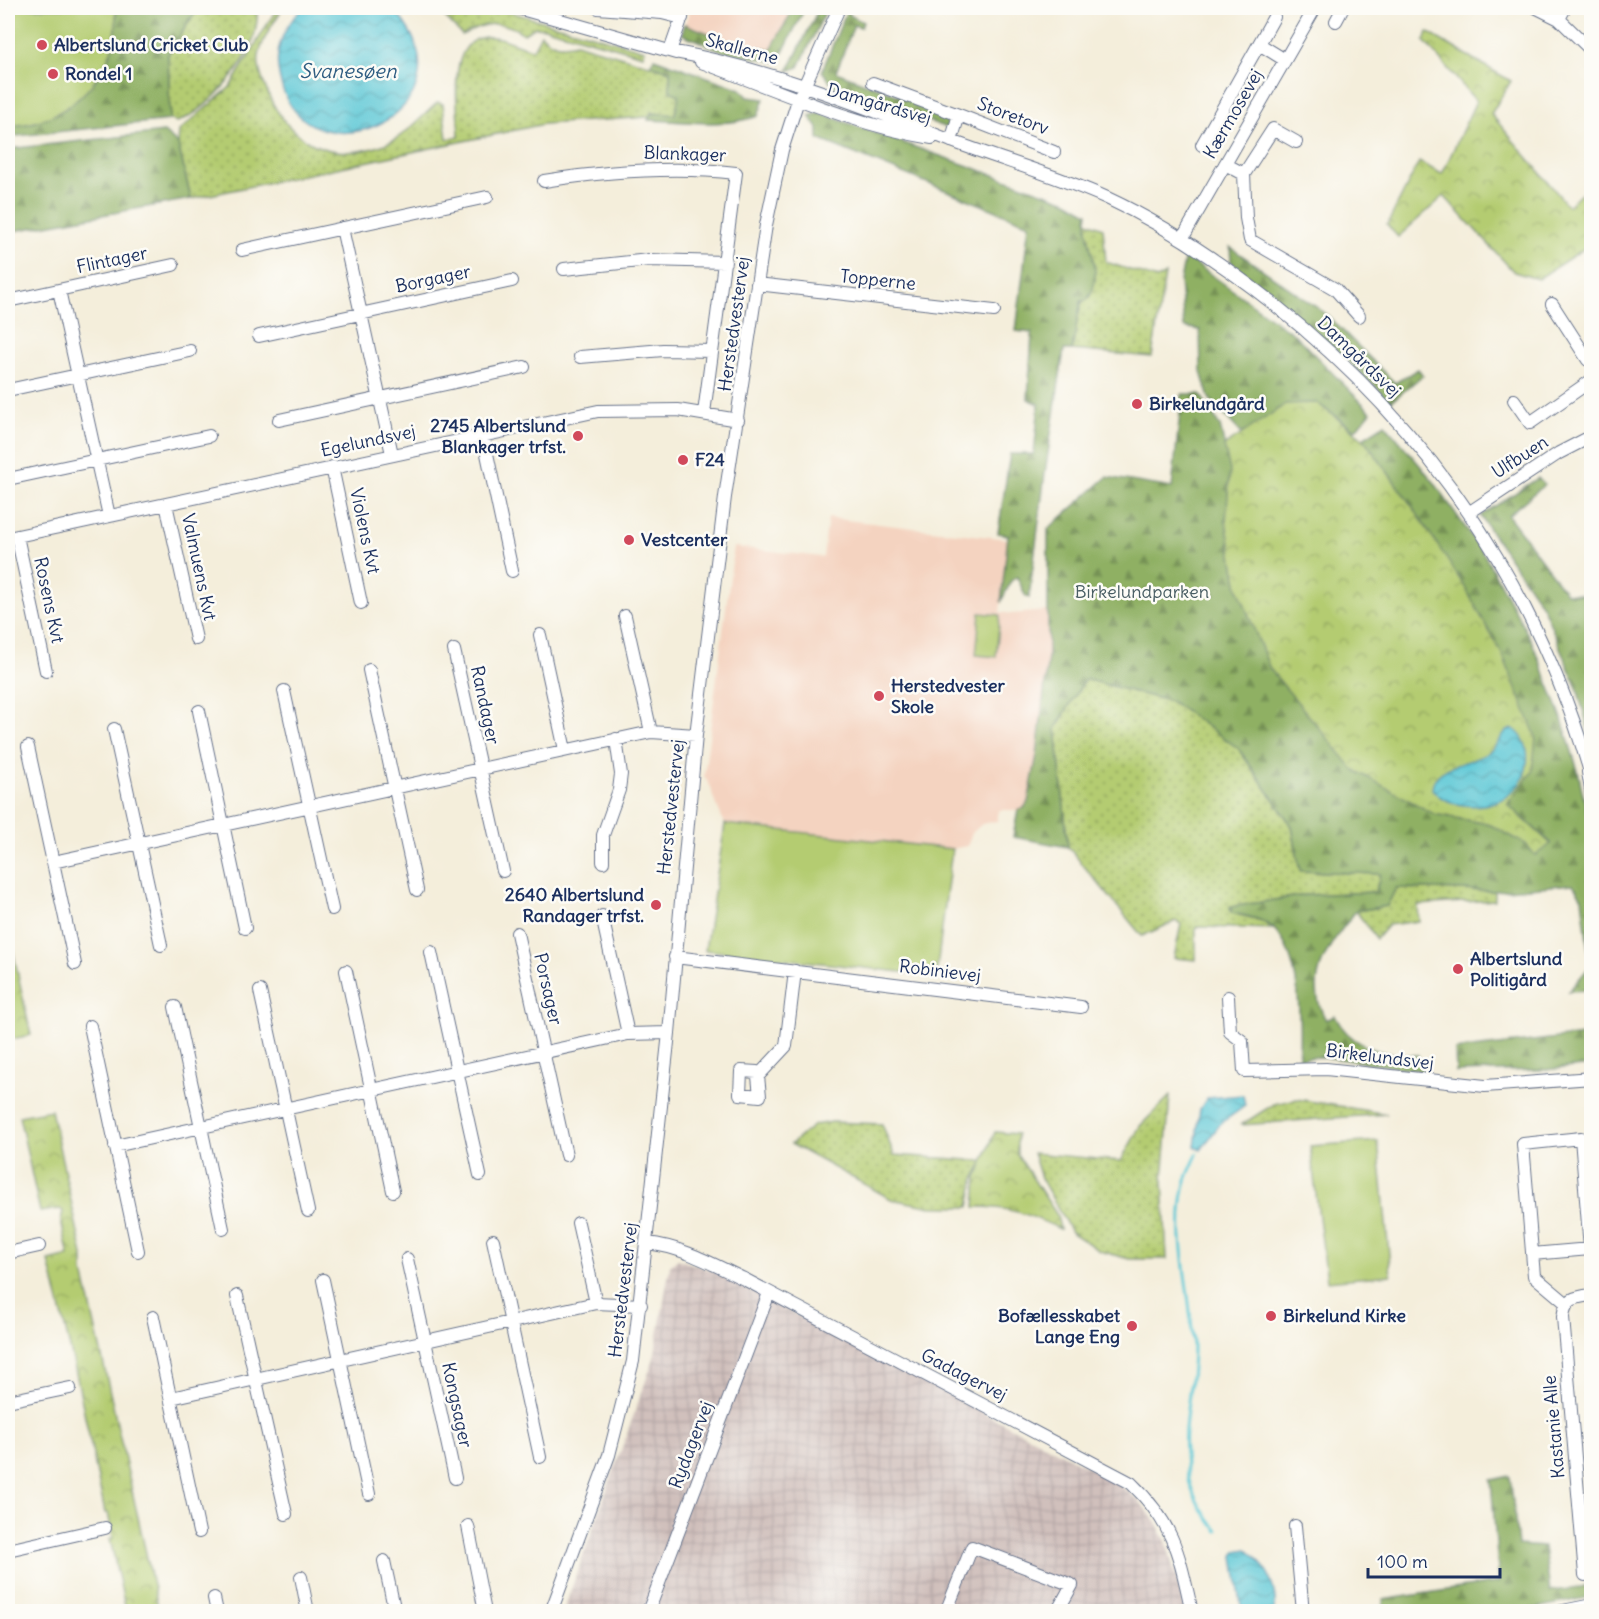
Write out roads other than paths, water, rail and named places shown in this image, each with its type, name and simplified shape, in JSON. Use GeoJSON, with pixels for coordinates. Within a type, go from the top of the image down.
{"type":"FeatureCollection","features":[{"type":"Feature","properties":{"kind":"street","name":"Skallerne"},"geometry":{"type":"LineString","coordinates":[[518,8],[670,51],[798,100]]}},
{"type":"Feature","properties":{"kind":"street"},"geometry":{"type":"LineString","coordinates":[[598,8],[683,13],[670,51]]}},
{"type":"Feature","properties":{"kind":"street","name":"Herstedvestervej"},"geometry":{"type":"LineString","coordinates":[[551,1611],[609,1455],[633,1360],[641,1305],[669,1034],[696,735],[725,497],[757,284],[771,195],[798,100],[839,8]]}},
{"type":"Feature","properties":{"kind":"street","name":"Kærmosevej"},"geometry":{"type":"LineString","coordinates":[[1182,238],[1315,8]]}},
{"type":"Feature","properties":{"kind":"street"},"geometry":{"type":"LineString","coordinates":[[1336,21],[1343,8]]}},
{"type":"Feature","properties":{"kind":"street"},"geometry":{"type":"LineString","coordinates":[[1538,8],[1562,13],[1592,51]]}},
{"type":"Feature","properties":{"kind":"street"},"geometry":{"type":"LineString","coordinates":[[1202,145],[1274,17]]}},
{"type":"Feature","properties":{"kind":"street"},"geometry":{"type":"LineString","coordinates":[[1259,44],[1285,60]]}},
{"type":"Feature","properties":{"kind":"street","name":"Skallerne"},"geometry":{"type":"LineString","coordinates":[[670,51],[719,59],[804,87]]}},
{"type":"Feature","properties":{"kind":"street","name":"Storetorv"},"geometry":{"type":"LineString","coordinates":[[873,83],[1054,152]]}},
{"type":"Feature","properties":{"kind":"street","name":"Damgårdsvej"},"geometry":{"type":"LineString","coordinates":[[804,87],[911,123],[951,141],[1085,189],[1182,238],[1261,294],[1334,355],[1404,426],[1470,512],[1503,564],[1541,640],[1592,779]]}},
{"type":"Feature","properties":{"kind":"street","name":"Damgårdsvej"},"geometry":{"type":"LineString","coordinates":[[798,100],[908,134],[951,141]]}},
{"type":"Feature","properties":{"kind":"street","name":"Storetorv"},"geometry":{"type":"LineString","coordinates":[[951,141],[959,115]]}},
{"type":"Feature","properties":{"kind":"street"},"geometry":{"type":"LineString","coordinates":[[1296,142],[1273,129],[1244,180],[1250,240],[1335,290],[1359,316]]}},
{"type":"Feature","properties":{"kind":"street"},"geometry":{"type":"LineString","coordinates":[[1225,164],[1244,180]]}},
{"type":"Feature","properties":{"kind":"street","name":"Blankager"},"geometry":{"type":"LineString","coordinates":[[544,181],[597,172],[643,170],[736,173],[704,412]]}},
{"type":"Feature","properties":{"kind":"street"},"geometry":{"type":"LineString","coordinates":[[242,250],[487,197]]}},
{"type":"Feature","properties":{"kind":"street"},"geometry":{"type":"LineString","coordinates":[[342,228],[392,454]]}},
{"type":"Feature","properties":{"kind":"street"},"geometry":{"type":"LineString","coordinates":[[564,269],[650,260],[725,262]]}},
{"type":"Feature","properties":{"kind":"street","name":"Flintager"},"geometry":{"type":"LineString","coordinates":[[8,301],[173,265]]}},
{"type":"Feature","properties":{"kind":"street","name":"Borgager"},"geometry":{"type":"LineString","coordinates":[[259,336],[512,281]]}},
{"type":"Feature","properties":{"kind":"street","name":"Topperne"},"geometry":{"type":"LineString","coordinates":[[757,284],[994,311]]}},
{"type":"Feature","properties":{"kind":"street","name":"Flintager"},"geometry":{"type":"LineString","coordinates":[[59,290],[110,516]]}},
{"type":"Feature","properties":{"kind":"street"},"geometry":{"type":"LineString","coordinates":[[1552,304],[1590,359]]}},
{"type":"Feature","properties":{"kind":"street"},"geometry":{"type":"LineString","coordinates":[[580,357],[663,350],[712,351]]}},
{"type":"Feature","properties":{"kind":"street"},"geometry":{"type":"LineString","coordinates":[[8,390],[190,351]]}},
{"type":"Feature","properties":{"kind":"street","name":"Ulfbuen"},"geometry":{"type":"LineString","coordinates":[[1514,400],[1530,423],[1592,379],[1584,367],[1590,359]]}},
{"type":"Feature","properties":{"kind":"street"},"geometry":{"type":"LineString","coordinates":[[279,420],[524,367]]}},
{"type":"Feature","properties":{"kind":"street","name":"Egelundsvej"},"geometry":{"type":"LineString","coordinates":[[12,537],[598,411],[657,408],[704,412],[738,420]]}},
{"type":"Feature","properties":{"kind":"street"},"geometry":{"type":"LineString","coordinates":[[483,435],[512,571]]}},
{"type":"Feature","properties":{"kind":"street"},"geometry":{"type":"LineString","coordinates":[[8,479],[209,436]]}},
{"type":"Feature","properties":{"kind":"street","name":"Ulfbuen"},"geometry":{"type":"LineString","coordinates":[[1470,512],[1559,453],[1592,436]]}},
{"type":"Feature","properties":{"kind":"street","name":"Violens Kvt"},"geometry":{"type":"LineString","coordinates":[[333,467],[361,603]]}},
{"type":"Feature","properties":{"kind":"street","name":"Valmuens Kvt"},"geometry":{"type":"LineString","coordinates":[[166,504],[196,639]]}},
{"type":"Feature","properties":{"kind":"street","name":"Rosens Kvt"},"geometry":{"type":"LineString","coordinates":[[12,537],[46,671]]}},
{"type":"Feature","properties":{"kind":"street"},"geometry":{"type":"LineString","coordinates":[[625,616],[651,732]]}},
{"type":"Feature","properties":{"kind":"street"},"geometry":{"type":"LineString","coordinates":[[540,635],[565,750]]}},
{"type":"Feature","properties":{"kind":"street","name":"Randager"},"geometry":{"type":"LineString","coordinates":[[454,650],[502,871]]}},
{"type":"Feature","properties":{"kind":"street"},"geometry":{"type":"LineString","coordinates":[[369,670],[417,890]]}},
{"type":"Feature","properties":{"kind":"street"},"geometry":{"type":"LineString","coordinates":[[284,691],[332,909]]}},
{"type":"Feature","properties":{"kind":"street"},"geometry":{"type":"LineString","coordinates":[[199,711],[245,928]]}},
{"type":"Feature","properties":{"kind":"street"},"geometry":{"type":"LineString","coordinates":[[114,729],[160,945]]}},
{"type":"Feature","properties":{"kind":"street","name":"Randager"},"geometry":{"type":"LineString","coordinates":[[53,862],[651,732],[696,735]]}},
{"type":"Feature","properties":{"kind":"street"},"geometry":{"type":"LineString","coordinates":[[603,862],[603,835],[619,790],[621,774],[616,739]]}},
{"type":"Feature","properties":{"kind":"street"},"geometry":{"type":"LineString","coordinates":[[28,747],[75,964]]}},
{"type":"Feature","properties":{"kind":"street","name":"Damgårdsvej"},"geometry":{"type":"LineString","coordinates":[[1586,759],[1592,796]]}},
{"type":"Feature","properties":{"kind":"street"},"geometry":{"type":"LineString","coordinates":[[602,916],[628,1034]]}},
{"type":"Feature","properties":{"kind":"street","name":"Porsager"},"geometry":{"type":"LineString","coordinates":[[516,933],[566,1155]]}},
{"type":"Feature","properties":{"kind":"street"},"geometry":{"type":"LineString","coordinates":[[431,952],[480,1175]]}},
{"type":"Feature","properties":{"kind":"street","name":"Robinievej"},"geometry":{"type":"LineString","coordinates":[[675,957],[1081,1007]]}},
{"type":"Feature","properties":{"kind":"street"},"geometry":{"type":"LineString","coordinates":[[346,971],[393,1191]]}},
{"type":"Feature","properties":{"kind":"street"},"geometry":{"type":"LineString","coordinates":[[758,1076],[786,1046],[795,971]]}},
{"type":"Feature","properties":{"kind":"street"},"geometry":{"type":"LineString","coordinates":[[260,991],[308,1211]]}},
{"type":"Feature","properties":{"kind":"street","name":"Birkelundsvej"},"geometry":{"type":"LineString","coordinates":[[1228,997],[1230,1032],[1242,1041],[1244,1071],[1326,1069],[1485,1086],[1592,1078]]}},
{"type":"Feature","properties":{"kind":"street"},"geometry":{"type":"LineString","coordinates":[[175,1007],[223,1229]]}},
{"type":"Feature","properties":{"kind":"street"},"geometry":{"type":"LineString","coordinates":[[90,1026],[138,1251]]}},
{"type":"Feature","properties":{"kind":"street","name":"Porsager"},"geometry":{"type":"LineString","coordinates":[[115,1146],[628,1034],[669,1034]]}},
{"type":"Feature","properties":{"kind":"street"},"geometry":{"type":"LineString","coordinates":[[1532,1254],[1590,1249],[1581,1138],[1523,1144],[1532,1254],[1534,1276],[1566,1303],[1579,1297],[1592,1295]]}},
{"type":"Feature","properties":{"kind":"street"},"geometry":{"type":"LineString","coordinates":[[578,1223],[596,1303]]}},
{"type":"Feature","properties":{"kind":"street"},"geometry":{"type":"LineString","coordinates":[[493,1240],[540,1456]]}},
{"type":"Feature","properties":{"kind":"street","name":"Gadagervej"},"geometry":{"type":"LineString","coordinates":[[647,1243],[674,1247],[693,1254],[1131,1483],[1164,1521],[1178,1548],[1192,1611]]}},
{"type":"Feature","properties":{"kind":"street"},"geometry":{"type":"LineString","coordinates":[[8,1253],[39,1246]]}},
{"type":"Feature","properties":{"kind":"street","name":"Kongsager"},"geometry":{"type":"LineString","coordinates":[[407,1259],[455,1478]]}},
{"type":"Feature","properties":{"kind":"street"},"geometry":{"type":"LineString","coordinates":[[323,1280],[369,1494]]}},
{"type":"Feature","properties":{"kind":"street","name":"Rydagervej"},"geometry":{"type":"LineString","coordinates":[[648,1611],[769,1293]]}},
{"type":"Feature","properties":{"kind":"street"},"geometry":{"type":"LineString","coordinates":[[237,1296],[286,1514]]}},
{"type":"Feature","properties":{"kind":"street","name":"Kongsager"},"geometry":{"type":"LineString","coordinates":[[171,1398],[596,1303],[641,1305]]}},
{"type":"Feature","properties":{"kind":"street","name":"Kastanie Alle"},"geometry":{"type":"LineString","coordinates":[[1566,1303],[1563,1317],[1585,1575]]}},
{"type":"Feature","properties":{"kind":"street"},"geometry":{"type":"LineString","coordinates":[[153,1317],[199,1532]]}},
{"type":"Feature","properties":{"kind":"street"},"geometry":{"type":"LineString","coordinates":[[8,1401],[70,1388]]}},
{"type":"Feature","properties":{"kind":"street"},"geometry":{"type":"LineString","coordinates":[[468,1526],[485,1611]]}},
{"type":"Feature","properties":{"kind":"street"},"geometry":{"type":"LineString","coordinates":[[1295,1526],[1304,1611]]}},
{"type":"Feature","properties":{"kind":"street"},"geometry":{"type":"LineString","coordinates":[[8,1550],[105,1528]]}},
{"type":"Feature","properties":{"kind":"street"},"geometry":{"type":"LineString","coordinates":[[946,1611],[972,1547],[1071,1585],[1057,1611]]}},
{"type":"Feature","properties":{"kind":"street"},"geometry":{"type":"LineString","coordinates":[[384,1561],[395,1611]]}},
{"type":"Feature","properties":{"kind":"street"},"geometry":{"type":"LineString","coordinates":[[301,1577],[308,1611]]}},
{"type":"Feature","properties":{"kind":"street"},"geometry":{"type":"LineString","coordinates":[[214,1598],[217,1611]]}},
{"type":"Feature","properties":{"kind":"street"},"geometry":{"type":"LineString","coordinates":[[1558,1611],[1592,1605]]}},
{"type":"Feature","properties":{"kind":"water","name":"Svanesøen"},"geometry":{"type":"Polygon","coordinates":[[[304,8],[392,8],[416,46],[418,80],[403,107],[377,125],[346,132],[316,127],[291,106],[278,68],[278,51],[292,20],[304,8]]]}},
{"type":"Feature","properties":{"kind":"water"},"geometry":{"type":"Polygon","coordinates":[[[1514,729],[1525,743],[1526,768],[1519,784],[1504,798],[1483,805],[1460,805],[1440,796],[1432,789],[1434,780],[1439,774],[1489,752],[1507,730],[1514,729]]]}},
{"type":"Feature","properties":{"kind":"water"},"geometry":{"type":"Polygon","coordinates":[[[1243,1095],[1245,1106],[1220,1124],[1201,1150],[1195,1147],[1200,1109],[1207,1098],[1243,1095]]]}},
{"type":"Feature","properties":{"kind":"water"},"geometry":{"type":"Polygon","coordinates":[[[1247,1549],[1260,1561],[1269,1576],[1274,1593],[1275,1611],[1242,1611],[1234,1556],[1236,1551],[1247,1549]]]}},
{"type":"Feature","properties":{"kind":"waterway"},"geometry":{"type":"LineString","coordinates":[[1197,1154],[1185,1184],[1181,1208],[1182,1248],[1193,1348],[1185,1425],[1185,1456],[1194,1496],[1218,1531]]}},
{"type":"Feature","properties":{"kind":"place","name":"Albertslund Cricket Club"},"geometry":{"type":"Point","coordinates":[42,45]}},
{"type":"Feature","properties":{"kind":"place","name":"Rondel 1"},"geometry":{"type":"Point","coordinates":[53,74]}},
{"type":"Feature","properties":{"kind":"place","name":"Birkelundgård"},"geometry":{"type":"Point","coordinates":[1137,404]}},
{"type":"Feature","properties":{"kind":"place","name":"2745 Albertslund Blankager trfst."},"geometry":{"type":"Point","coordinates":[578,436]}},
{"type":"Feature","properties":{"kind":"place","name":"F24"},"geometry":{"type":"Point","coordinates":[683,460]}},
{"type":"Feature","properties":{"kind":"place","name":"Vestcenter"},"geometry":{"type":"Point","coordinates":[629,540]}},
{"type":"Feature","properties":{"kind":"place","name":"Herstedvester Skole"},"geometry":{"type":"Point","coordinates":[879,696]}},
{"type":"Feature","properties":{"kind":"place","name":"2640 Albertslund Randager trfst."},"geometry":{"type":"Point","coordinates":[656,905]}},
{"type":"Feature","properties":{"kind":"place","name":"Albertslund Politigård"},"geometry":{"type":"Point","coordinates":[1458,969]}},
{"type":"Feature","properties":{"kind":"place","name":"Birkelund Kirke"},"geometry":{"type":"Point","coordinates":[1271,1316]}},
{"type":"Feature","properties":{"kind":"place","name":"Bofællesskabet Lange Eng"},"geometry":{"type":"Point","coordinates":[1132,1326]}},
{"type":"Feature","properties":{"kind":"park label","name":"Birkelundparken"},"geometry":{"type":"Point","coordinates":[1142,592]}}]}
